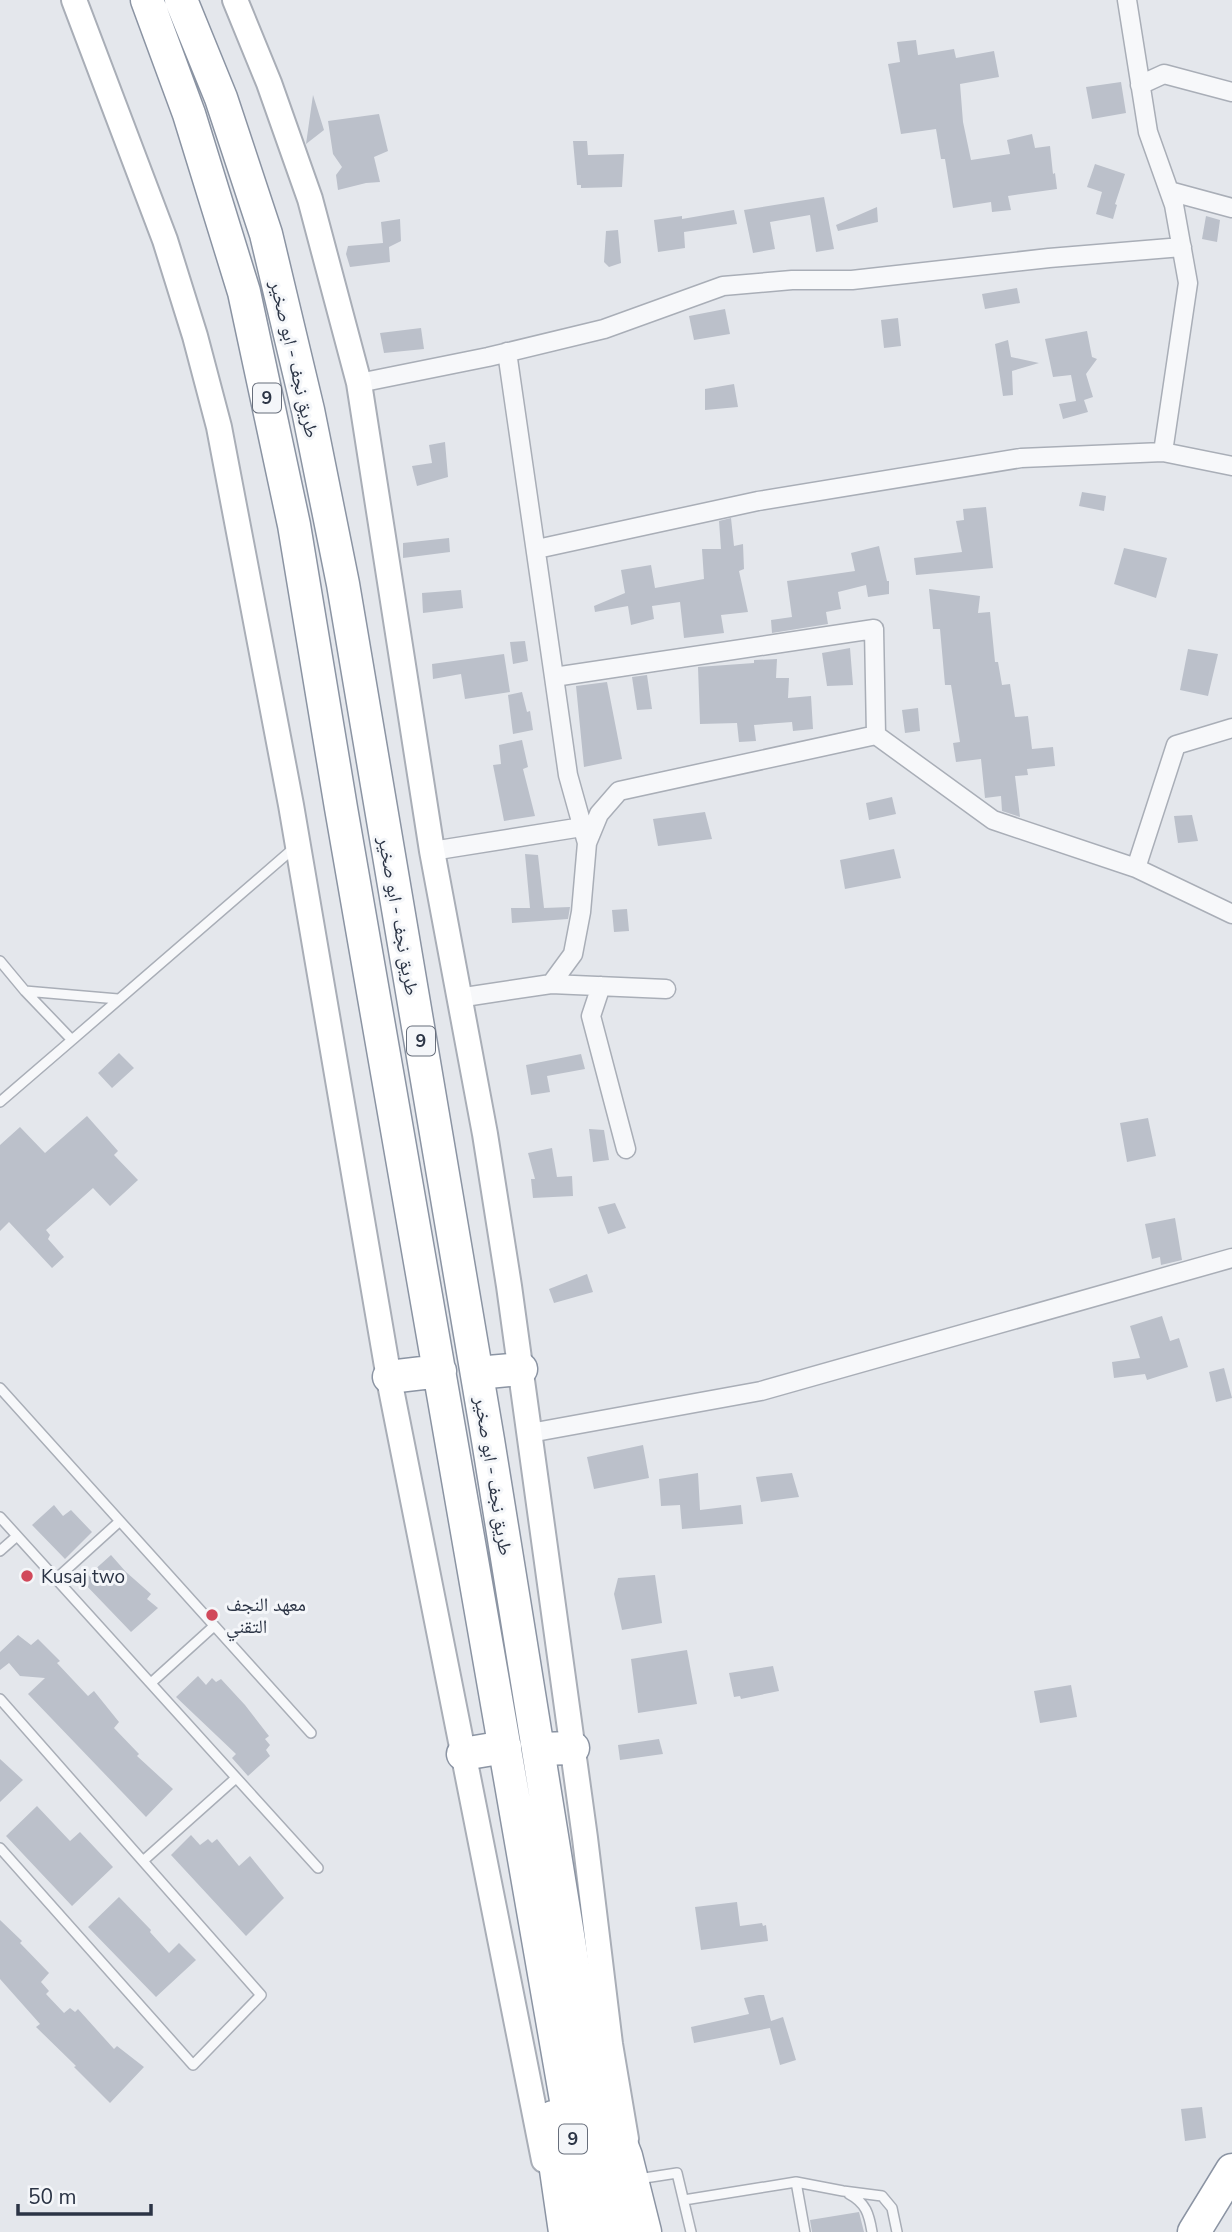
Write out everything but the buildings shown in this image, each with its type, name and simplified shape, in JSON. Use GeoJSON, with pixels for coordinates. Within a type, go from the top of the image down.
{"type":"FeatureCollection","features":[{"type":"Feature","properties":{"kind":"highway","name":"طريق نجف - ابو صخير"},"geometry":{"type":"LineString","coordinates":[[147,0],[189,114],[244,292],[295,525],[343,821],[560,2063],[553,2113],[553,2138],[594,2226]]}},
{"type":"Feature","properties":{"kind":"highway","name":"طريق نجف - ابو صخير"},"geometry":{"type":"LineString","coordinates":[[181,0],[221,98],[267,234],[296,357],[343,584],[477,1373],[594,2097]]}},
{"type":"Feature","properties":{"kind":"highway"},"geometry":{"type":"LineString","coordinates":[[260,361],[268,370],[280,373],[290,368],[296,357]]}},
{"type":"Feature","properties":{"kind":"highway"},"geometry":{"type":"LineString","coordinates":[[270,411],[277,401],[288,398],[300,401],[307,410]]}},
{"type":"Feature","properties":{"kind":"highway"},"geometry":{"type":"LineString","coordinates":[[477,1373],[521,1369]]}},
{"type":"Feature","properties":{"kind":"highway"},"geometry":{"type":"LineString","coordinates":[[389,1377],[440,1371]]}},
{"type":"Feature","properties":{"kind":"highway"},"geometry":{"type":"LineString","coordinates":[[463,1754],[505,1747]]}},
{"type":"Feature","properties":{"kind":"highway"},"geometry":{"type":"LineString","coordinates":[[538,1749],[573,1748]]}},
{"type":"Feature","properties":{"kind":"highway"},"geometry":{"type":"LineString","coordinates":[[594,2097],[615,2125],[645,2232]]}},
{"type":"Feature","properties":{"kind":"highway","name":"9"},"geometry":{"type":"LineString","coordinates":[[594,2097],[594,2226]]}},
{"type":"Feature","properties":{"kind":"highway"},"geometry":{"type":"LineString","coordinates":[[1194,2232],[1232,2170]]}},
{"type":"Feature","properties":{"kind":"main road"},"geometry":{"type":"LineString","coordinates":[[74,0],[165,240],[195,335],[219,427],[298,844],[389,1377],[558,2232]]}},
{"type":"Feature","properties":{"kind":"main road"},"geometry":{"type":"LineString","coordinates":[[235,0],[269,83],[310,200],[359,383],[432,851],[485,1134],[521,1369],[610,2044],[632,2179]]}},
{"type":"Feature","properties":{"kind":"street"},"geometry":{"type":"LineString","coordinates":[[1127,0],[1148,132],[1174,205],[1188,283],[1163,452]]}},
{"type":"Feature","properties":{"kind":"street"},"geometry":{"type":"LineString","coordinates":[[1140,85],[1164,74],[1232,92]]}},
{"type":"Feature","properties":{"kind":"street"},"geometry":{"type":"LineString","coordinates":[[1169,191],[1232,208]]}},
{"type":"Feature","properties":{"kind":"street"},"geometry":{"type":"LineString","coordinates":[[359,383],[604,329],[723,286],[792,280],[852,280],[1049,258],[1182,247]]}},
{"type":"Feature","properties":{"kind":"street"},"geometry":{"type":"LineString","coordinates":[[507,352],[568,775],[585,835],[581,912],[573,954],[551,984]]}},
{"type":"Feature","properties":{"kind":"street"},"geometry":{"type":"LineString","coordinates":[[537,549],[758,500],[1021,458],[1163,452],[1232,466]]}},
{"type":"Feature","properties":{"kind":"street"},"geometry":{"type":"LineString","coordinates":[[554,677],[874,629],[876,735]]}},
{"type":"Feature","properties":{"kind":"street"},"geometry":{"type":"LineString","coordinates":[[1136,868],[1176,745],[1232,728]]}},
{"type":"Feature","properties":{"kind":"street"},"geometry":{"type":"LineString","coordinates":[[585,835],[619,791],[876,735],[993,820],[1136,868],[1232,914]]}},
{"type":"Feature","properties":{"kind":"street"},"geometry":{"type":"LineString","coordinates":[[432,851],[585,835]]}},
{"type":"Feature","properties":{"kind":"street"},"geometry":{"type":"LineString","coordinates":[[458,998],[551,984],[666,989]]}},
{"type":"Feature","properties":{"kind":"street"},"geometry":{"type":"LineString","coordinates":[[601,986],[591,1016],[626,1149]]}},
{"type":"Feature","properties":{"kind":"street"},"geometry":{"type":"LineString","coordinates":[[530,1433],[761,1391],[1232,1258]]}},
{"type":"Feature","properties":{"kind":"lane"},"geometry":{"type":"LineString","coordinates":[[0,1102],[298,844]]}},
{"type":"Feature","properties":{"kind":"lane"},"geometry":{"type":"LineString","coordinates":[[0,961],[72,1040]]}},
{"type":"Feature","properties":{"kind":"lane"},"geometry":{"type":"LineString","coordinates":[[25,991],[118,999]]}},
{"type":"Feature","properties":{"kind":"lane"},"geometry":{"type":"LineString","coordinates":[[0,1388],[311,1733]]}},
{"type":"Feature","properties":{"kind":"lane"},"geometry":{"type":"LineString","coordinates":[[0,1517],[318,1868]]}},
{"type":"Feature","properties":{"kind":"lane"},"geometry":{"type":"LineString","coordinates":[[56,1579],[120,1521]]}},
{"type":"Feature","properties":{"kind":"lane"},"geometry":{"type":"LineString","coordinates":[[0,1550],[17,1535]]}},
{"type":"Feature","properties":{"kind":"lane"},"geometry":{"type":"LineString","coordinates":[[150,1683],[214,1626]]}},
{"type":"Feature","properties":{"kind":"lane"},"geometry":{"type":"LineString","coordinates":[[0,1699],[261,1995],[194,2065],[0,1848]]}},
{"type":"Feature","properties":{"kind":"lane"},"geometry":{"type":"LineString","coordinates":[[144,1861],[236,1778]]}},
{"type":"Feature","properties":{"kind":"lane"},"geometry":{"type":"LineString","coordinates":[[632,2179],[677,2173],[691,2232]]}},
{"type":"Feature","properties":{"kind":"lane"},"geometry":{"type":"LineString","coordinates":[[684,2200],[796,2182],[877,2194],[886,2198],[892,2208],[897,2232]]}},
{"type":"Feature","properties":{"kind":"lane"},"geometry":{"type":"LineString","coordinates":[[796,2182],[805,2232]]}},
{"type":"Feature","properties":{"kind":"lane"},"geometry":{"type":"LineString","coordinates":[[843,2191],[859,2199],[868,2212],[872,2232]]}},
{"type":"Feature","properties":{"kind":"place","name":"Kusaj two"},"geometry":{"type":"Point","coordinates":[27,1576]}},
{"type":"Feature","properties":{"kind":"place","name":"معهد النجف التقني"},"geometry":{"type":"Point","coordinates":[212,1615]}}]}
